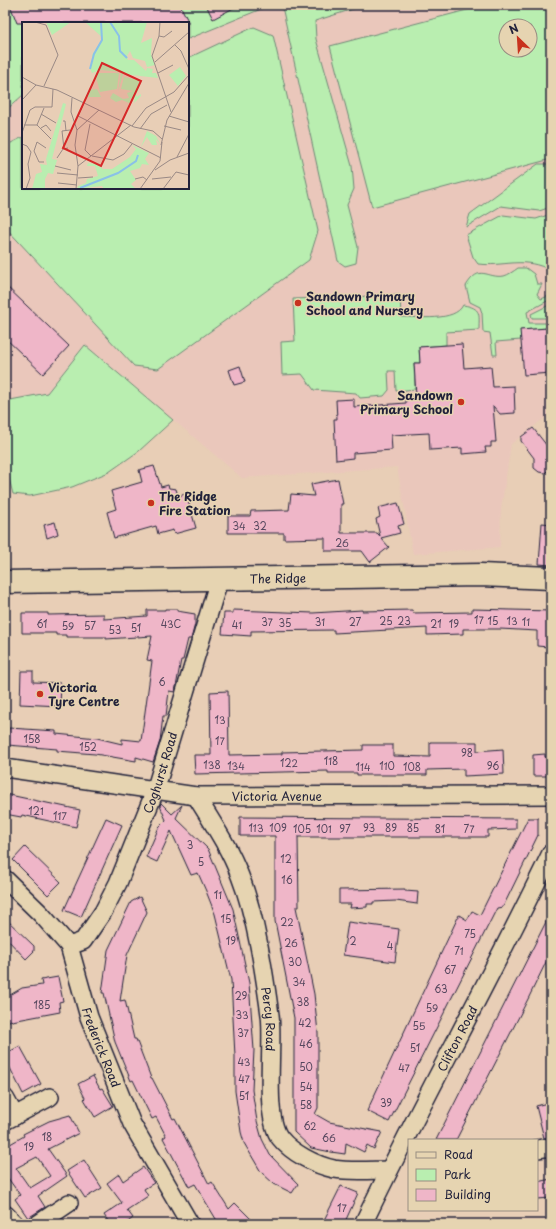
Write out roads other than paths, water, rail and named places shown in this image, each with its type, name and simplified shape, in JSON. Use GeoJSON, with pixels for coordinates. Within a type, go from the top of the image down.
{"type":"FeatureCollection","features":[{"type":"Feature","properties":{"kind":"main road","name":"The Ridge"},"geometry":{"type":"LineString","coordinates":[[5,582],[481,575],[551,578]]}},
{"type":"Feature","properties":{"kind":"street","name":"Coghurst Road"},"geometry":{"type":"LineString","coordinates":[[69,946],[84,941],[103,912],[118,883],[155,791],[219,580]]}},
{"type":"Feature","properties":{"kind":"street","name":"Victoria Avenue"},"geometry":{"type":"LineString","coordinates":[[5,768],[196,796],[551,796]]}},
{"type":"Feature","properties":{"kind":"street","name":"Percy Road"},"geometry":{"type":"LineString","coordinates":[[196,796],[220,833],[240,876],[261,957],[270,1017],[272,1120],[279,1137],[296,1154],[334,1169],[397,1163]]}},
{"type":"Feature","properties":{"kind":"street","name":"Clifton Road"},"geometry":{"type":"LineString","coordinates":[[409,1139],[551,853]]}},
{"type":"Feature","properties":{"kind":"street","name":"Frederick Road"},"geometry":{"type":"LineString","coordinates":[[5,879],[41,914],[69,946],[89,1017],[132,1124],[190,1224]]}},
{"type":"Feature","properties":{"kind":"street"},"geometry":{"type":"LineString","coordinates":[[5,1098],[10,1119],[50,1097]]}},
{"type":"Feature","properties":{"kind":"street","name":"Clifton Road"},"geometry":{"type":"LineString","coordinates":[[363,1224],[408,1141]]}},
{"type":"Feature","properties":{"kind":"street"},"geometry":{"type":"LineString","coordinates":[[538,1149],[551,1147]]}},
{"type":"Feature","properties":{"kind":"street"},"geometry":{"type":"LineString","coordinates":[[38,1224],[69,1203]]}},
{"type":"Feature","properties":{"kind":"street"},"geometry":{"type":"LineString","coordinates":[[5,1214],[15,1224]]}},
{"type":"Feature","properties":{"kind":"place","name":"Sandown Primary School and Nursery"},"geometry":{"type":"Point","coordinates":[298,303]}},
{"type":"Feature","properties":{"kind":"place","name":"Sandown Primary School"},"geometry":{"type":"Point","coordinates":[461,402]}},
{"type":"Feature","properties":{"kind":"place","name":"The Ridge Fire Station"},"geometry":{"type":"Point","coordinates":[151,503]}},
{"type":"Feature","properties":{"kind":"place","name":"Victoria Tyre Centre"},"geometry":{"type":"Point","coordinates":[40,694]}}]}
